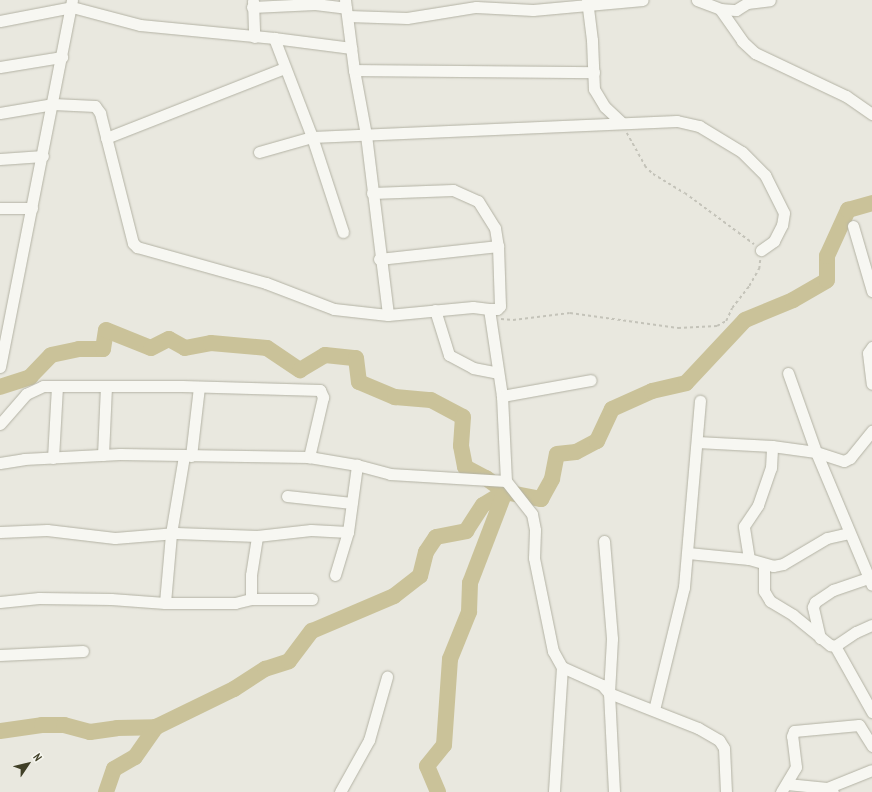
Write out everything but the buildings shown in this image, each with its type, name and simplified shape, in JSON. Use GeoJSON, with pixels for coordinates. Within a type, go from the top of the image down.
{"type":"FeatureCollection","features":[{"type":"Feature","properties":{"kind":"street"},"geometry":{"type":"LineString","coordinates":[[254,37],[252,4],[316,4],[407,18],[476,7],[533,10],[587,3],[643,0]]}},
{"type":"Feature","properties":{"kind":"street"},"geometry":{"type":"LineString","coordinates":[[697,0],[720,9],[736,10],[747,1],[770,0]]}},
{"type":"Feature","properties":{"kind":"street"},"geometry":{"type":"LineString","coordinates":[[587,3],[594,72],[594,89],[598,97],[622,123]]}},
{"type":"Feature","properties":{"kind":"street"},"geometry":{"type":"LineString","coordinates":[[0,21],[72,4],[140,25],[274,38],[351,48]]}},
{"type":"Feature","properties":{"kind":"street"},"geometry":{"type":"LineString","coordinates":[[0,367],[5,321],[32,208],[72,4]]}},
{"type":"Feature","properties":{"kind":"street"},"geometry":{"type":"LineString","coordinates":[[346,8],[354,70],[366,135],[379,259],[388,315]]}},
{"type":"Feature","properties":{"kind":"street"},"geometry":{"type":"LineString","coordinates":[[720,9],[742,41],[755,53],[846,96],[872,114]]}},
{"type":"Feature","properties":{"kind":"street"},"geometry":{"type":"LineString","coordinates":[[274,38],[312,138],[343,232]]}},
{"type":"Feature","properties":{"kind":"street"},"geometry":{"type":"LineString","coordinates":[[0,67],[62,57]]}},
{"type":"Feature","properties":{"kind":"street"},"geometry":{"type":"LineString","coordinates":[[106,138],[285,68]]}},
{"type":"Feature","properties":{"kind":"street"},"geometry":{"type":"LineString","coordinates":[[354,70],[473,73],[594,72]]}},
{"type":"Feature","properties":{"kind":"street"},"geometry":{"type":"LineString","coordinates":[[0,113],[53,104],[95,106],[106,138],[133,243],[137,247],[266,283],[334,309],[388,315],[474,307],[489,313],[500,306],[498,246],[489,215],[478,201],[469,194],[453,190],[372,193]]}},
{"type":"Feature","properties":{"kind":"street"},"geometry":{"type":"LineString","coordinates":[[259,152],[312,138],[622,123],[689,122],[754,162],[765,175],[784,213],[782,225],[774,241],[761,250]]}},
{"type":"Feature","properties":{"kind":"street"},"geometry":{"type":"LineString","coordinates":[[0,159],[42,156]]}},
{"type":"Feature","properties":{"kind":"street"},"geometry":{"type":"LineString","coordinates":[[0,208],[32,208]]}},
{"type":"Feature","properties":{"kind":"street"},"geometry":{"type":"LineString","coordinates":[[853,226],[872,291]]}},
{"type":"Feature","properties":{"kind":"street"},"geometry":{"type":"LineString","coordinates":[[379,259],[498,246]]}},
{"type":"Feature","properties":{"kind":"street"},"geometry":{"type":"LineString","coordinates":[[435,310],[449,356],[473,368],[498,373]]}},
{"type":"Feature","properties":{"kind":"street"},"geometry":{"type":"LineString","coordinates":[[489,313],[502,396],[506,481],[532,514],[535,530],[534,558],[553,651],[562,667],[554,792]]}},
{"type":"Feature","properties":{"kind":"street"},"geometry":{"type":"LineString","coordinates":[[872,347],[868,353],[868,362],[872,384]]}},
{"type":"Feature","properties":{"kind":"street"},"geometry":{"type":"LineString","coordinates":[[788,373],[816,452],[848,533],[870,581],[833,590],[815,602],[813,608],[820,638]]}},
{"type":"Feature","properties":{"kind":"street"},"geometry":{"type":"LineString","coordinates":[[502,396],[591,380]]}},
{"type":"Feature","properties":{"kind":"street"},"geometry":{"type":"LineString","coordinates":[[0,424],[29,392],[43,386],[199,387],[320,390],[323,397],[309,457]]}},
{"type":"Feature","properties":{"kind":"street"},"geometry":{"type":"LineString","coordinates":[[53,458],[57,386]]}},
{"type":"Feature","properties":{"kind":"street"},"geometry":{"type":"LineString","coordinates":[[103,455],[106,386]]}},
{"type":"Feature","properties":{"kind":"street"},"geometry":{"type":"LineString","coordinates":[[165,603],[171,534],[188,456],[199,387]]}},
{"type":"Feature","properties":{"kind":"street"},"geometry":{"type":"LineString","coordinates":[[654,710],[684,587],[700,401]]}},
{"type":"Feature","properties":{"kind":"street"},"geometry":{"type":"LineString","coordinates":[[697,442],[772,446],[816,452],[844,461],[850,458],[872,431]]}},
{"type":"Feature","properties":{"kind":"street"},"geometry":{"type":"LineString","coordinates":[[749,559],[744,526],[758,505],[771,468],[772,446]]}},
{"type":"Feature","properties":{"kind":"street"},"geometry":{"type":"LineString","coordinates":[[0,463],[24,458],[103,455],[309,457],[357,465],[390,474],[506,481]]}},
{"type":"Feature","properties":{"kind":"street"},"geometry":{"type":"LineString","coordinates":[[335,575],[348,532],[357,465]]}},
{"type":"Feature","properties":{"kind":"street"},"geometry":{"type":"LineString","coordinates":[[287,496],[352,503]]}},
{"type":"Feature","properties":{"kind":"street"},"geometry":{"type":"LineString","coordinates":[[0,532],[46,530],[115,538],[171,534],[257,536],[311,530],[348,532]]}},
{"type":"Feature","properties":{"kind":"street"},"geometry":{"type":"LineString","coordinates":[[688,553],[749,559],[764,565],[783,564],[817,543],[848,533]]}},
{"type":"Feature","properties":{"kind":"street"},"geometry":{"type":"LineString","coordinates":[[251,599],[250,575],[257,536]]}},
{"type":"Feature","properties":{"kind":"street"},"geometry":{"type":"LineString","coordinates":[[604,541],[612,639],[609,693],[614,792]]}},
{"type":"Feature","properties":{"kind":"street"},"geometry":{"type":"LineString","coordinates":[[764,565],[764,594],[820,638],[835,646],[872,712]]}},
{"type":"Feature","properties":{"kind":"street"},"geometry":{"type":"LineString","coordinates":[[0,602],[39,598],[111,599],[165,603],[235,603],[251,599],[312,599]]}},
{"type":"Feature","properties":{"kind":"street"},"geometry":{"type":"LineString","coordinates":[[835,646],[856,632],[872,626]]}},
{"type":"Feature","properties":{"kind":"street"},"geometry":{"type":"LineString","coordinates":[[0,655],[83,651]]}},
{"type":"Feature","properties":{"kind":"street"},"geometry":{"type":"LineString","coordinates":[[562,667],[602,685],[609,693],[698,728],[719,740],[724,748],[726,792]]}},
{"type":"Feature","properties":{"kind":"street"},"geometry":{"type":"LineString","coordinates":[[340,792],[369,740],[387,677]]}},
{"type":"Feature","properties":{"kind":"street"},"geometry":{"type":"LineString","coordinates":[[872,746],[859,725],[794,731],[792,736],[796,767],[784,788],[830,790],[872,770]]}},
{"type":"Feature","properties":{"kind":"path"},"geometry":{"type":"LineString","coordinates":[[489,313],[513,320],[570,313],[678,328],[717,326],[726,321],[732,308],[759,270],[761,250],[685,193],[653,174],[645,166],[622,123]]}},
{"type":"Feature","properties":{"kind":"waterway"},"geometry":{"type":"LineString","coordinates":[[0,387],[30,377],[51,355],[79,349],[103,349],[106,330],[151,348],[169,339],[185,348],[211,343],[267,348],[300,370],[325,355],[356,358],[359,382],[395,397],[431,400],[463,417],[461,446],[465,467],[486,478],[505,492],[541,499],[552,479],[557,454],[576,452],[597,441],[612,409],[652,391],[686,383],[745,320],[793,300],[827,280],[827,256],[848,210],[872,203]]}},
{"type":"Feature","properties":{"kind":"waterway"},"geometry":{"type":"LineString","coordinates":[[106,792],[114,769],[135,757],[156,727],[234,689],[265,669],[289,661],[312,631],[394,596],[420,576],[426,552],[436,537],[466,531],[483,505],[505,492]]}},
{"type":"Feature","properties":{"kind":"waterway"},"geometry":{"type":"LineString","coordinates":[[438,792],[427,766],[444,745],[450,659],[469,612],[470,583],[505,492]]}},
{"type":"Feature","properties":{"kind":"waterway"},"geometry":{"type":"LineString","coordinates":[[0,731],[42,725],[64,725],[90,732],[117,728],[156,727]]}}]}
